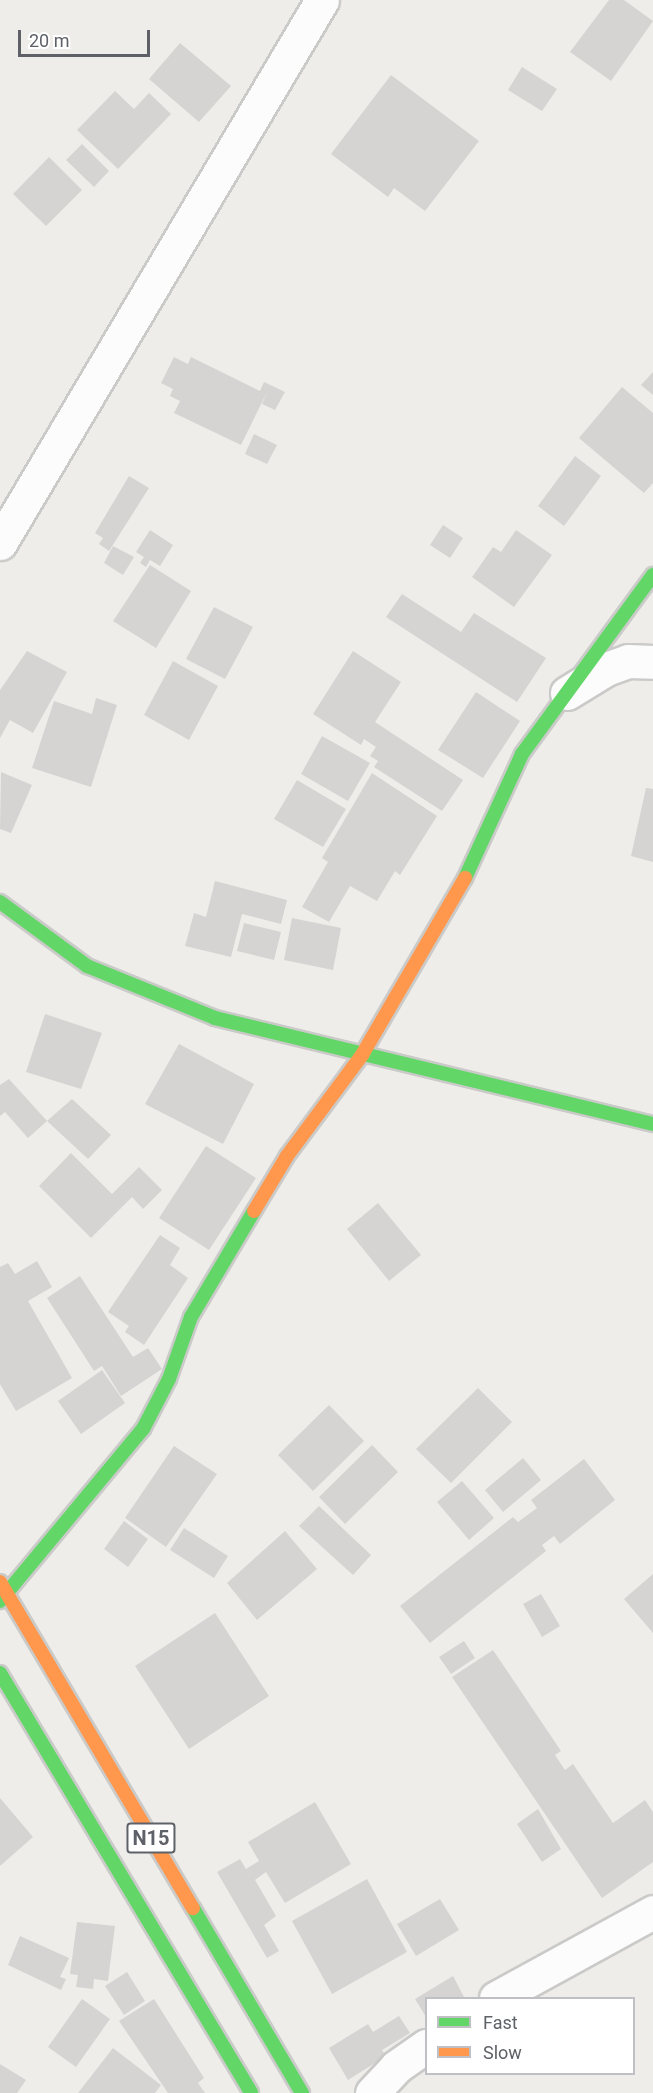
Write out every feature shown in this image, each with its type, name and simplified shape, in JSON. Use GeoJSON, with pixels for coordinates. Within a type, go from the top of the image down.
{"type":"FeatureCollection","features":[{"type":"Feature","properties":{"kind":"main road"},"geometry":{"type":"LineString","coordinates":[[2,1592],[143,1429],[169,1379],[191,1317],[287,1156],[362,1055],[479,852],[522,754],[561,697],[653,575]]}},
{"type":"Feature","properties":{"kind":"main road"},"geometry":{"type":"LineString","coordinates":[[0,902],[87,966],[215,1018],[653,1124]]}},
{"type":"Feature","properties":{"kind":"main road","name":"N15"},"geometry":{"type":"LineString","coordinates":[[2,1592],[302,2093]]}},
{"type":"Feature","properties":{"kind":"main road","name":"N15"},"geometry":{"type":"LineString","coordinates":[[0,1673],[251,2093]]}},
{"type":"Feature","properties":{"kind":"street"},"geometry":{"type":"LineString","coordinates":[[0,543],[322,0]]}},
{"type":"Feature","properties":{"kind":"street"},"geometry":{"type":"LineString","coordinates":[[561,697],[606,669],[628,661],[653,662]]}},
{"type":"Feature","properties":{"kind":"street"},"geometry":{"type":"LineString","coordinates":[[498,1997],[653,1912]]}},
{"type":"Feature","properties":{"kind":"street"},"geometry":{"type":"LineString","coordinates":[[372,2093],[396,2067],[425,2047]]}},
{"type":"Feature","properties":{"kind":"building"},"geometry":{"type":"Polygon","coordinates":[[[609,0],[624,0],[653,21],[611,81],[570,52],[609,0]]]}},
{"type":"Feature","properties":{"kind":"building"},"geometry":{"type":"Polygon","coordinates":[[[180,43],[231,86],[199,122],[149,79],[180,43]]]}},
{"type":"Feature","properties":{"kind":"building"},"geometry":{"type":"Polygon","coordinates":[[[522,67],[557,89],[542,111],[508,90],[522,67]]]}},
{"type":"Feature","properties":{"kind":"building"},"geometry":{"type":"Polygon","coordinates":[[[391,75],[479,141],[425,211],[394,188],[388,197],[331,154],[391,75]]]}},
{"type":"Feature","properties":{"kind":"building"},"geometry":{"type":"Polygon","coordinates":[[[115,91],[134,109],[149,93],[171,114],[118,169],[77,130],[115,91]]]}},
{"type":"Feature","properties":{"kind":"building"},"geometry":{"type":"Polygon","coordinates":[[[82,144],[109,171],[94,187],[66,160],[82,144]]]}},
{"type":"Feature","properties":{"kind":"building"},"geometry":{"type":"Polygon","coordinates":[[[49,157],[82,190],[46,226],[13,194],[49,157]]]}},
{"type":"Feature","properties":{"kind":"building"},"geometry":{"type":"Polygon","coordinates":[[[174,357],[188,364],[191,357],[260,391],[264,382],[285,392],[275,410],[262,404],[267,392],[241,445],[174,413],[180,401],[170,396],[173,389],[161,383],[174,357]]]}},
{"type":"Feature","properties":{"kind":"building"},"geometry":{"type":"Polygon","coordinates":[[[653,372],[653,395],[641,385],[653,372]]]}},
{"type":"Feature","properties":{"kind":"building"},"geometry":{"type":"Polygon","coordinates":[[[622,387],[653,413],[653,483],[644,493],[579,438],[622,387]]]}},
{"type":"Feature","properties":{"kind":"building"},"geometry":{"type":"Polygon","coordinates":[[[254,434],[277,445],[267,464],[245,454],[254,434]]]}},
{"type":"Feature","properties":{"kind":"building"},"geometry":{"type":"Polygon","coordinates":[[[575,456],[601,476],[564,526],[538,506],[575,456]]]}},
{"type":"Feature","properties":{"kind":"building"},"geometry":{"type":"Polygon","coordinates":[[[129,476],[149,488],[109,551],[99,544],[103,538],[95,533],[129,476]]]}},
{"type":"Feature","properties":{"kind":"building"},"geometry":{"type":"Polygon","coordinates":[[[443,525],[463,538],[450,558],[430,545],[443,525]]]}},
{"type":"Feature","properties":{"kind":"building"},"geometry":{"type":"Polygon","coordinates":[[[150,530],[173,545],[160,566],[150,560],[146,567],[140,563],[144,557],[136,552],[150,530]]]}},
{"type":"Feature","properties":{"kind":"building"},"geometry":{"type":"Polygon","coordinates":[[[516,530],[552,555],[514,607],[472,577],[493,547],[501,552],[516,530]]]}},
{"type":"Feature","properties":{"kind":"building"},"geometry":{"type":"Polygon","coordinates":[[[113,546],[134,557],[123,575],[104,563],[113,546]]]}},
{"type":"Feature","properties":{"kind":"building"},"geometry":{"type":"Polygon","coordinates":[[[150,565],[191,591],[156,648],[113,621],[150,565]]]}},
{"type":"Feature","properties":{"kind":"building"},"geometry":{"type":"Polygon","coordinates":[[[402,594],[461,632],[474,613],[546,658],[517,702],[386,617],[402,594]]]}},
{"type":"Feature","properties":{"kind":"building"},"geometry":{"type":"Polygon","coordinates":[[[214,607],[253,627],[225,679],[186,659],[214,607]]]}},
{"type":"Feature","properties":{"kind":"building"},"geometry":{"type":"Polygon","coordinates":[[[27,651],[67,672],[33,733],[10,720],[0,738],[0,690],[27,651]]]}},
{"type":"Feature","properties":{"kind":"building"},"geometry":{"type":"Polygon","coordinates":[[[353,651],[401,682],[375,722],[463,780],[442,811],[374,767],[378,761],[370,756],[376,747],[364,739],[361,745],[313,714],[353,651]]]}},
{"type":"Feature","properties":{"kind":"building"},"geometry":{"type":"Polygon","coordinates":[[[173,661],[218,686],[189,740],[144,715],[173,661]]]}},
{"type":"Feature","properties":{"kind":"building"},"geometry":{"type":"Polygon","coordinates":[[[476,692],[520,721],[483,778],[438,750],[476,692]]]}},
{"type":"Feature","properties":{"kind":"building"},"geometry":{"type":"Polygon","coordinates":[[[96,698],[117,705],[91,787],[32,768],[54,701],[92,714],[96,698]]]}},
{"type":"Feature","properties":{"kind":"building"},"geometry":{"type":"Polygon","coordinates":[[[322,736],[370,763],[348,801],[301,774],[322,736]]]}},
{"type":"Feature","properties":{"kind":"building"},"geometry":{"type":"Polygon","coordinates":[[[1,772],[32,785],[11,833],[0,829],[1,772]]]}},
{"type":"Feature","properties":{"kind":"building"},"geometry":{"type":"Polygon","coordinates":[[[372,773],[437,816],[400,875],[395,871],[377,901],[350,886],[329,922],[302,907],[328,862],[322,858],[372,773]]]}},
{"type":"Feature","properties":{"kind":"building"},"geometry":{"type":"Polygon","coordinates":[[[297,780],[346,809],[323,847],[274,819],[297,780]]]}},
{"type":"Feature","properties":{"kind":"building"},"geometry":{"type":"Polygon","coordinates":[[[646,788],[653,789],[653,862],[631,856],[646,788]]]}},
{"type":"Feature","properties":{"kind":"building"},"geometry":{"type":"Polygon","coordinates":[[[215,881],[287,900],[281,924],[242,914],[231,957],[185,946],[194,913],[206,917],[215,881]]]}},
{"type":"Feature","properties":{"kind":"building"},"geometry":{"type":"Polygon","coordinates":[[[292,918],[341,928],[333,970],[284,960],[292,918]]]}},
{"type":"Feature","properties":{"kind":"building"},"geometry":{"type":"Polygon","coordinates":[[[244,923],[281,932],[274,960],[237,951],[244,923]]]}},
{"type":"Feature","properties":{"kind":"building"},"geometry":{"type":"Polygon","coordinates":[[[45,1014],[102,1033],[81,1089],[26,1072],[45,1014]]]}},
{"type":"Feature","properties":{"kind":"building"},"geometry":{"type":"Polygon","coordinates":[[[179,1044],[254,1084],[223,1144],[145,1104],[179,1044]]]}},
{"type":"Feature","properties":{"kind":"building"},"geometry":{"type":"Polygon","coordinates":[[[9,1079],[47,1121],[28,1138],[5,1112],[0,1116],[0,1085],[9,1079]]]}},
{"type":"Feature","properties":{"kind":"building"},"geometry":{"type":"Polygon","coordinates":[[[72,1099],[111,1135],[88,1159],[47,1121],[72,1099]]]}},
{"type":"Feature","properties":{"kind":"building"},"geometry":{"type":"Polygon","coordinates":[[[206,1146],[256,1178],[209,1250],[159,1218],[206,1146]]]}},
{"type":"Feature","properties":{"kind":"building"},"geometry":{"type":"Polygon","coordinates":[[[71,1153],[112,1194],[139,1167],[162,1190],[143,1209],[132,1197],[91,1238],[39,1186],[71,1153]]]}},
{"type":"Feature","properties":{"kind":"building"},"geometry":{"type":"Polygon","coordinates":[[[378,1203],[421,1255],[389,1281],[347,1229],[378,1203]]]}},
{"type":"Feature","properties":{"kind":"building"},"geometry":{"type":"Polygon","coordinates":[[[160,1235],[180,1248],[170,1265],[188,1278],[144,1345],[125,1332],[129,1326],[108,1312],[160,1235]]]}},
{"type":"Feature","properties":{"kind":"building"},"geometry":{"type":"Polygon","coordinates":[[[37,1261],[52,1287],[28,1301],[72,1378],[16,1411],[0,1384],[0,1267],[8,1263],[15,1274],[37,1261]]]}},
{"type":"Feature","properties":{"kind":"building"},"geometry":{"type":"Polygon","coordinates":[[[80,1276],[133,1357],[148,1348],[162,1369],[121,1396],[102,1366],[94,1371],[47,1298],[80,1276]]]}},
{"type":"Feature","properties":{"kind":"building"},"geometry":{"type":"Polygon","coordinates":[[[102,1370],[125,1403],[81,1434],[58,1401],[102,1370]]]}},
{"type":"Feature","properties":{"kind":"building"},"geometry":{"type":"Polygon","coordinates":[[[478,1388],[512,1422],[451,1483],[416,1449],[478,1388]]]}},
{"type":"Feature","properties":{"kind":"building"},"geometry":{"type":"Polygon","coordinates":[[[329,1405],[364,1441],[313,1491],[278,1455],[329,1405]]]}},
{"type":"Feature","properties":{"kind":"building"},"geometry":{"type":"Polygon","coordinates":[[[372,1445],[398,1472],[345,1524],[319,1497],[372,1445]]]}},
{"type":"Feature","properties":{"kind":"building"},"geometry":{"type":"Polygon","coordinates":[[[174,1446],[217,1474],[166,1547],[125,1518],[174,1446]]]}},
{"type":"Feature","properties":{"kind":"building"},"geometry":{"type":"Polygon","coordinates":[[[523,1458],[541,1480],[503,1512],[485,1490],[523,1458]]]}},
{"type":"Feature","properties":{"kind":"building"},"geometry":{"type":"Polygon","coordinates":[[[584,1459],[615,1500],[560,1544],[554,1536],[542,1545],[546,1551],[430,1643],[400,1606],[513,1517],[518,1522],[537,1508],[531,1500],[584,1459]]]}},
{"type":"Feature","properties":{"kind":"building"},"geometry":{"type":"Polygon","coordinates":[[[462,1481],[494,1518],[469,1540],[437,1502],[462,1481]]]}},
{"type":"Feature","properties":{"kind":"building"},"geometry":{"type":"Polygon","coordinates":[[[319,1506],[371,1555],[353,1575],[299,1526],[319,1506]]]}},
{"type":"Feature","properties":{"kind":"building"},"geometry":{"type":"Polygon","coordinates":[[[124,1521],[148,1539],[128,1567],[104,1549],[124,1521]]]}},
{"type":"Feature","properties":{"kind":"building"},"geometry":{"type":"Polygon","coordinates":[[[184,1528],[228,1556],[214,1578],[170,1550],[184,1528]]]}},
{"type":"Feature","properties":{"kind":"building"},"geometry":{"type":"Polygon","coordinates":[[[285,1531],[317,1569],[257,1620],[227,1583],[285,1531]]]}},
{"type":"Feature","properties":{"kind":"building"},"geometry":{"type":"Polygon","coordinates":[[[653,1574],[653,1633],[624,1599],[653,1574]]]}},
{"type":"Feature","properties":{"kind":"building"},"geometry":{"type":"Polygon","coordinates":[[[541,1594],[560,1626],[542,1637],[523,1604],[541,1594]]]}},
{"type":"Feature","properties":{"kind":"building"},"geometry":{"type":"Polygon","coordinates":[[[215,1613],[269,1696],[189,1749],[135,1666],[215,1613]]]}},
{"type":"Feature","properties":{"kind":"building"},"geometry":{"type":"Polygon","coordinates":[[[464,1641],[475,1658],[451,1674],[439,1657],[464,1641]]]}},
{"type":"Feature","properties":{"kind":"building"},"geometry":{"type":"Polygon","coordinates":[[[493,1650],[561,1751],[555,1755],[565,1770],[573,1764],[613,1823],[645,1800],[653,1812],[653,1862],[602,1898],[452,1677],[493,1650]]]}},
{"type":"Feature","properties":{"kind":"building"},"geometry":{"type":"Polygon","coordinates":[[[0,1798],[33,1837],[0,1866],[0,1798]]]}},
{"type":"Feature","properties":{"kind":"building"},"geometry":{"type":"Polygon","coordinates":[[[315,1802],[351,1864],[285,1903],[266,1872],[255,1880],[276,1916],[264,1925],[279,1951],[267,1958],[217,1872],[240,1859],[246,1869],[259,1861],[248,1842],[315,1802]]]}},
{"type":"Feature","properties":{"kind":"building"},"geometry":{"type":"Polygon","coordinates":[[[538,1809],[561,1849],[542,1862],[517,1824],[538,1809]]]}},
{"type":"Feature","properties":{"kind":"building"},"geometry":{"type":"Polygon","coordinates":[[[367,1879],[407,1952],[332,1994],[292,1921],[367,1879]]]}},
{"type":"Feature","properties":{"kind":"building"},"geometry":{"type":"Polygon","coordinates":[[[440,1899],[459,1930],[416,1956],[397,1924],[440,1899]]]}},
{"type":"Feature","properties":{"kind":"building"},"geometry":{"type":"Polygon","coordinates":[[[77,1922],[115,1926],[108,1981],[94,1979],[93,1989],[76,1987],[78,1975],[70,1974],[77,1922]]]}},
{"type":"Feature","properties":{"kind":"building"},"geometry":{"type":"Polygon","coordinates":[[[20,1936],[69,1958],[60,1977],[66,1979],[61,1990],[8,1965],[20,1936]]]}},
{"type":"Feature","properties":{"kind":"building"},"geometry":{"type":"Polygon","coordinates":[[[127,1972],[145,2001],[124,2015],[105,1986],[127,1972]]]}},
{"type":"Feature","properties":{"kind":"building"},"geometry":{"type":"Polygon","coordinates":[[[453,1976],[464,1997],[425,1997],[425,2015],[415,1999],[453,1976]]]}},
{"type":"Feature","properties":{"kind":"building"},"geometry":{"type":"Polygon","coordinates":[[[82,1999],[110,2019],[76,2067],[48,2047],[82,1999]]]}},
{"type":"Feature","properties":{"kind":"building"},"geometry":{"type":"Polygon","coordinates":[[[154,1999],[204,2078],[198,2083],[205,2093],[168,2093],[119,2021],[154,1999]]]}},
{"type":"Feature","properties":{"kind":"building"},"geometry":{"type":"Polygon","coordinates":[[[399,2016],[410,2033],[382,2050],[386,2056],[348,2080],[329,2048],[368,2024],[373,2032],[399,2016]]]}},
{"type":"Feature","properties":{"kind":"building"},"geometry":{"type":"Polygon","coordinates":[[[113,2048],[161,2085],[155,2093],[78,2093],[113,2048]]]}},
{"type":"Feature","properties":{"kind":"building"},"geometry":{"type":"Polygon","coordinates":[[[0,2064],[26,2080],[17,2093],[0,2093],[0,2064]]]}},
{"type":"Feature","properties":{"kind":"traffic: fast"},"geometry":{"type":"LineString","coordinates":[[465,878],[522,754],[653,575]]}},
{"type":"Feature","properties":{"kind":"traffic: fast"},"geometry":{"type":"LineString","coordinates":[[0,902],[87,966],[215,1018],[653,1124]]}},
{"type":"Feature","properties":{"kind":"traffic: fast"},"geometry":{"type":"LineString","coordinates":[[0,1601],[143,1429],[169,1379],[191,1317],[254,1211]]}},
{"type":"Feature","properties":{"kind":"traffic: fast"},"geometry":{"type":"LineString","coordinates":[[0,1673],[251,2093]]}},
{"type":"Feature","properties":{"kind":"traffic: fast"},"geometry":{"type":"LineString","coordinates":[[193,1908],[302,2093]]}},
{"type":"Feature","properties":{"kind":"traffic: slow"},"geometry":{"type":"LineString","coordinates":[[254,1211],[287,1156],[362,1055],[465,878]]}},
{"type":"Feature","properties":{"kind":"traffic: slow"},"geometry":{"type":"LineString","coordinates":[[0,1582],[193,1908]]}}]}
